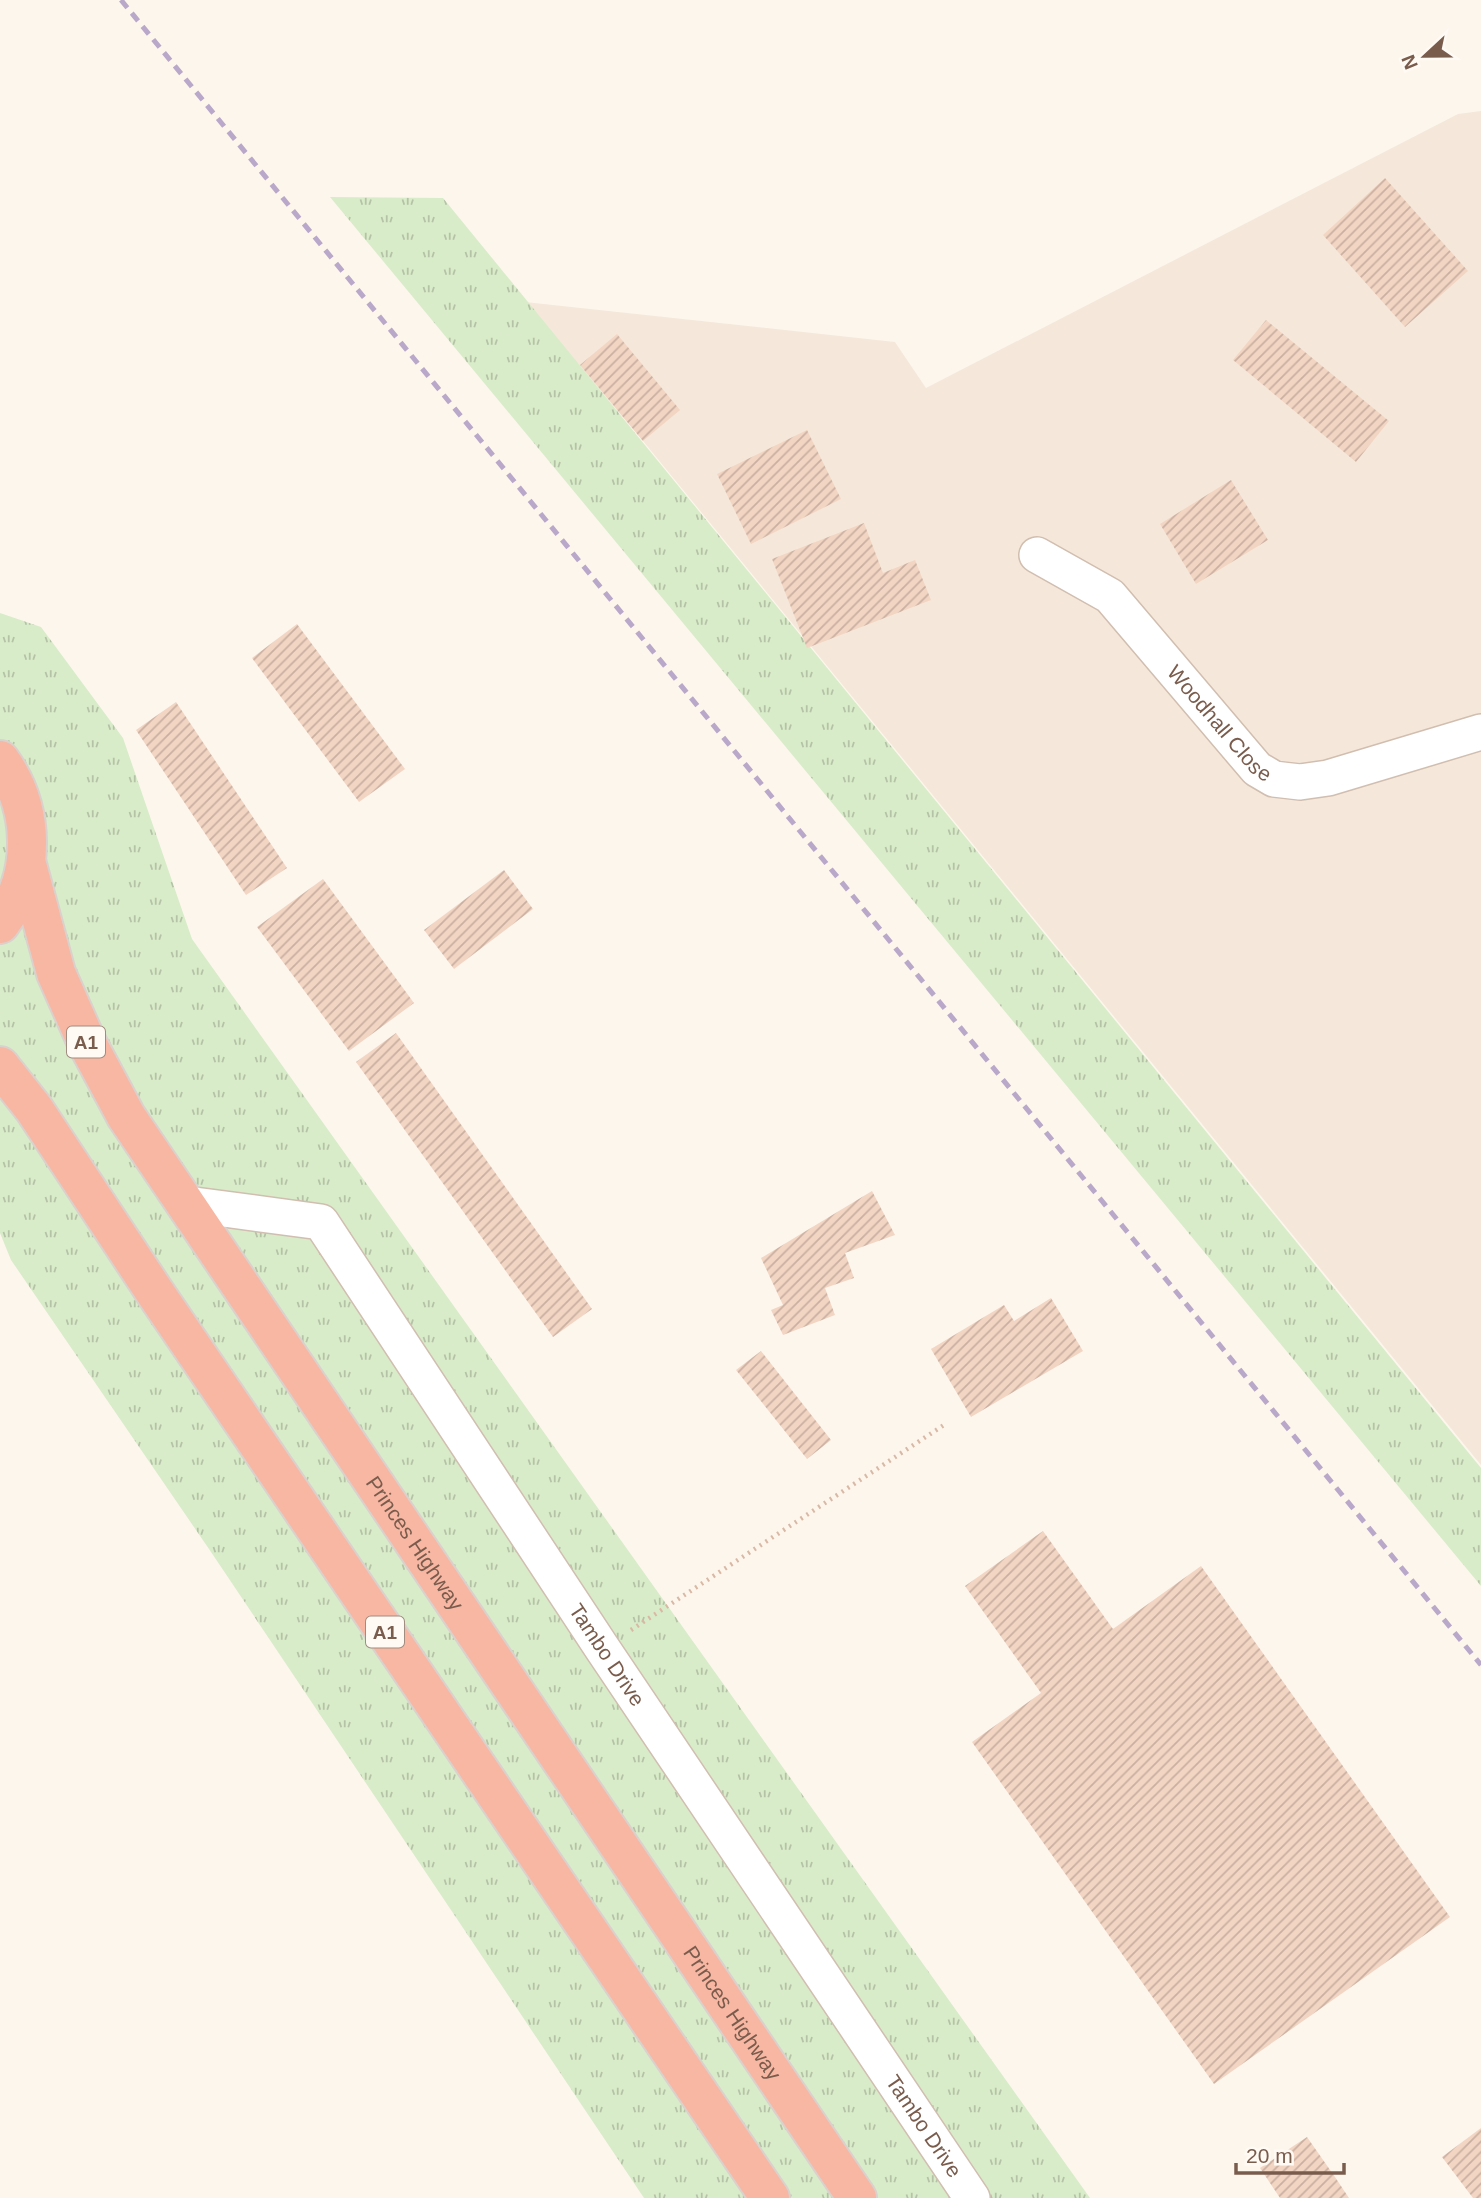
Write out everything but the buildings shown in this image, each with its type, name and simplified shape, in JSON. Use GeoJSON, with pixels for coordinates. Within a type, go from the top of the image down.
{"type":"FeatureCollection","features":[{"type":"Feature","properties":{"kind":"highway","name":"A1"},"geometry":{"type":"LineString","coordinates":[[0,760],[13,779],[26,819],[26,861],[18,893],[0,924]]}},
{"type":"Feature","properties":{"kind":"highway","name":"Princes Highway"},"geometry":{"type":"LineString","coordinates":[[26,861],[56,973],[87,1043],[126,1116],[857,2198]]}},
{"type":"Feature","properties":{"kind":"highway","name":"A1"},"geometry":{"type":"LineString","coordinates":[[0,1066],[34,1109],[154,1291],[770,2198]]}},
{"type":"Feature","properties":{"kind":"street","name":"Woodhall Close"},"geometry":{"type":"LineString","coordinates":[[1037,555],[1110,596],[1257,769],[1274,779],[1300,782],[1328,778],[1481,732]]}},
{"type":"Feature","properties":{"kind":"street","name":"Tambo Drive"},"geometry":{"type":"LineString","coordinates":[[187,1204],[321,1222],[602,1648],[971,2198]]}},
{"type":"Feature","properties":{"kind":"path"},"geometry":{"type":"LineString","coordinates":[[602,1648],[944,1425]]}},
{"type":"Feature","properties":{"kind":"shaded area"},"geometry":{"type":"Polygon","coordinates":[[[1481,111],[1481,1465],[643,441],[525,302],[895,342],[926,388],[1458,114],[1481,111]]]}},
{"type":"Feature","properties":{"kind":"green space"},"geometry":{"type":"Polygon","coordinates":[[[330,197],[443,198],[1481,1468],[1481,1586],[330,197]]]}},
{"type":"Feature","properties":{"kind":"green space"},"geometry":{"type":"Polygon","coordinates":[[[0,613],[41,627],[123,738],[192,939],[1090,2198],[644,2198],[209,1549],[11,1260],[0,1233],[0,613]]]}},
{"type":"Feature","properties":{"kind":"railway"},"geometry":{"type":"LineString","coordinates":[[121,0],[1481,1665]]}}]}
